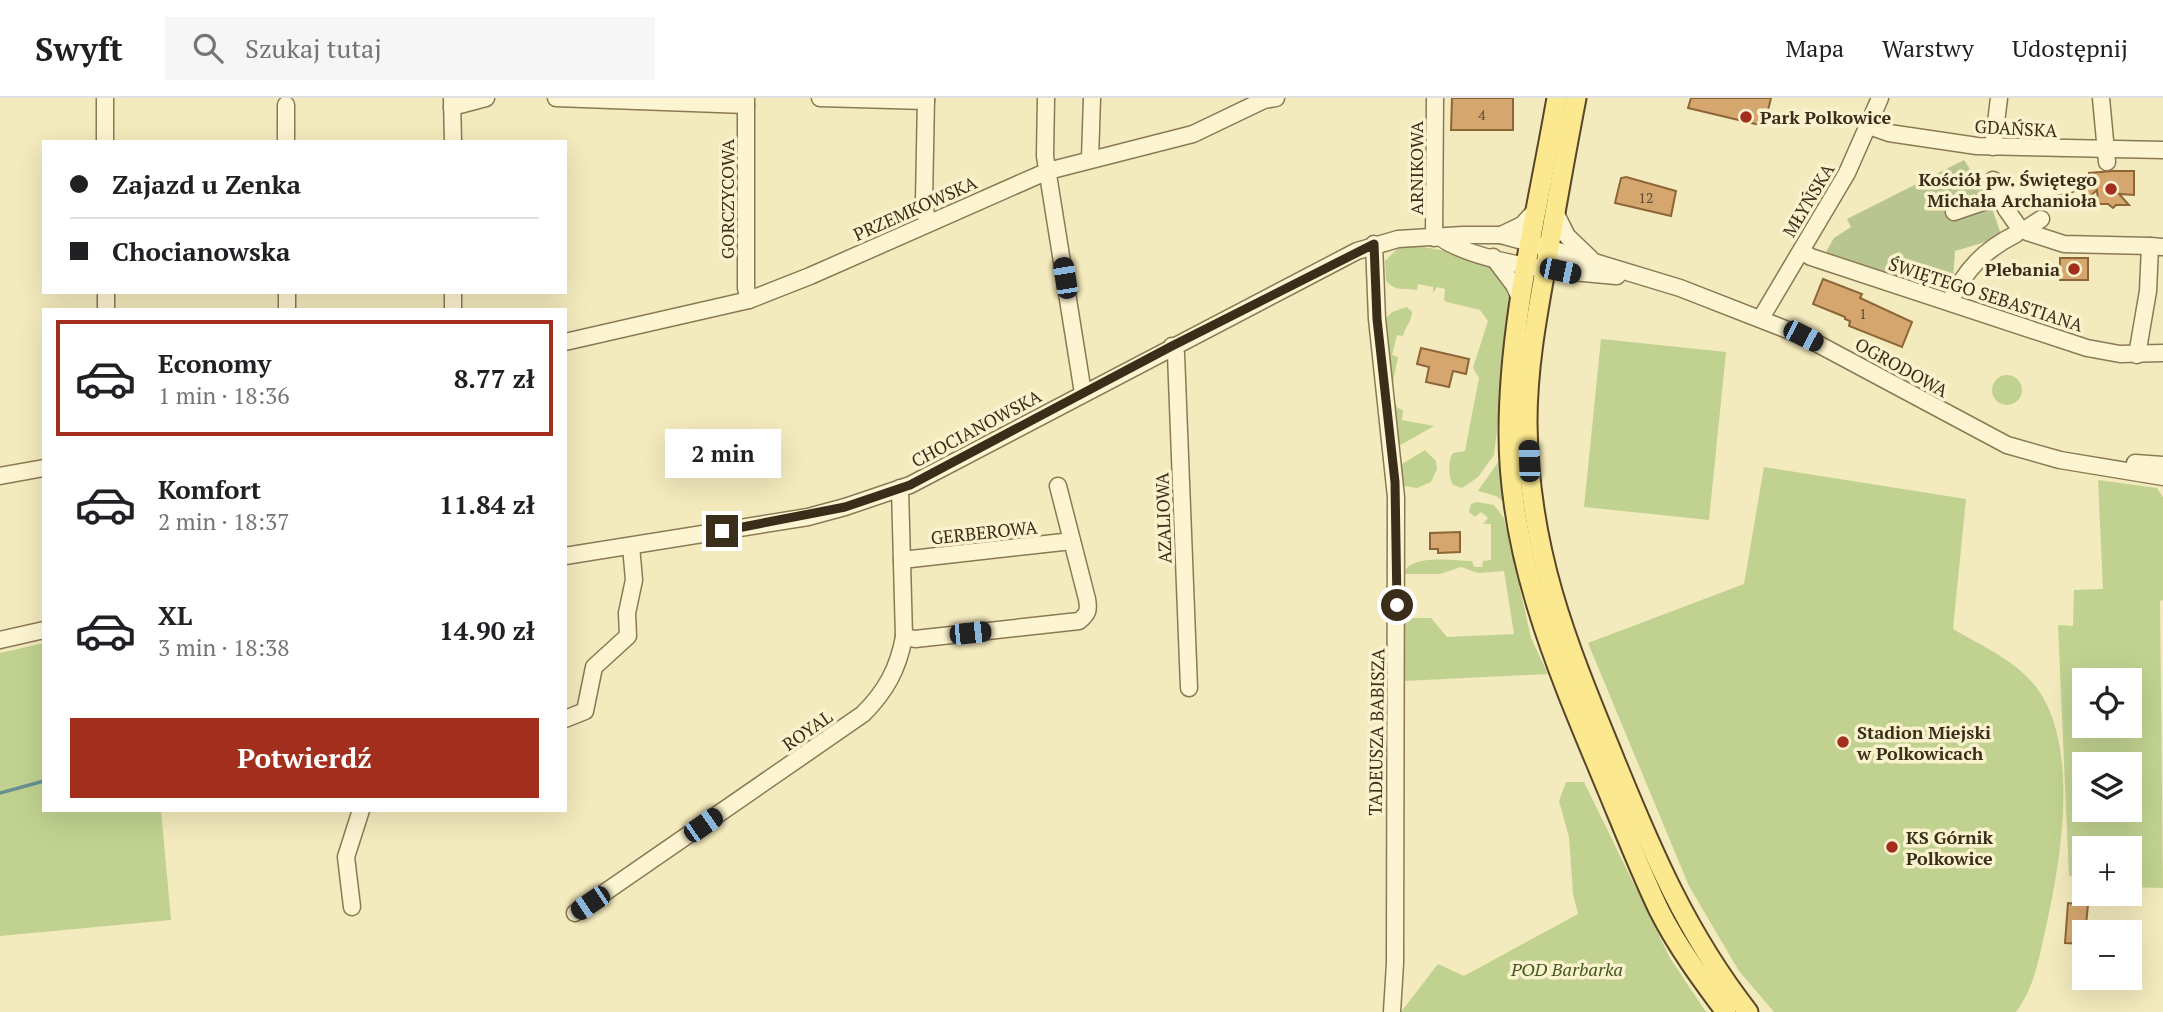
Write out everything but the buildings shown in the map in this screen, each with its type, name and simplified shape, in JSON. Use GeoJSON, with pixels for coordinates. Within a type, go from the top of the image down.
{"type":"FeatureCollection","features":[{"type":"Feature","properties":{"kind":"main road"},"geometry":{"type":"LineString","coordinates":[[1557,98],[1546,210],[1538,256],[1521,300],[1512,362],[1509,434],[1518,531],[1535,604],[1572,706],[1660,913],[1700,979],[1726,1012]]}},
{"type":"Feature","properties":{"kind":"main road"},"geometry":{"type":"LineString","coordinates":[[1546,210],[1576,98]]}},
{"type":"Feature","properties":{"kind":"main road"},"geometry":{"type":"LineString","coordinates":[[1538,256],[1540,295],[1531,354],[1527,420],[1536,525],[1550,592],[1569,649],[1654,857],[1678,906],[1713,966],[1748,1012]]}},
{"type":"Feature","properties":{"kind":"street"},"geometry":{"type":"LineString","coordinates":[[105,98],[105,140]]}},
{"type":"Feature","properties":{"kind":"street"},"geometry":{"type":"LineString","coordinates":[[453,140],[452,103],[486,98]]}},
{"type":"Feature","properties":{"kind":"street"},"geometry":{"type":"LineString","coordinates":[[556,98],[746,102]]}},
{"type":"Feature","properties":{"kind":"street"},"geometry":{"type":"LineString","coordinates":[[820,98],[926,99],[924,201],[927,223]]}},
{"type":"Feature","properties":{"kind":"street"},"geometry":{"type":"LineString","coordinates":[[1046,98],[1045,156],[1083,393]]}},
{"type":"Feature","properties":{"kind":"street"},"geometry":{"type":"LineString","coordinates":[[1090,159],[1092,98]]}},
{"type":"Feature","properties":{"kind":"street","name":"PRZEMKOWSKA"},"geometry":{"type":"LineString","coordinates":[[567,342],[749,300],[810,276],[1048,171],[1193,134],[1264,100],[1276,98]]}},
{"type":"Feature","properties":{"kind":"street","name":"ARNIKOWA"},"geometry":{"type":"LineString","coordinates":[[1435,98],[1438,238]]}},
{"type":"Feature","properties":{"kind":"street","name":"MŁYŃSKA"},"geometry":{"type":"LineString","coordinates":[[1761,318],[1847,173],[1880,98]]}},
{"type":"Feature","properties":{"kind":"street"},"geometry":{"type":"LineString","coordinates":[[1993,147],[1999,98]]}},
{"type":"Feature","properties":{"kind":"street"},"geometry":{"type":"LineString","coordinates":[[2101,98],[2106,156]]}},
{"type":"Feature","properties":{"kind":"street","name":"GORCZYCOWA"},"geometry":{"type":"LineString","coordinates":[[746,102],[746,288],[749,300]]}},
{"type":"Feature","properties":{"kind":"street"},"geometry":{"type":"LineString","coordinates":[[286,105],[286,140]]}},
{"type":"Feature","properties":{"kind":"street","name":"GDAŃSKA"},"geometry":{"type":"LineString","coordinates":[[1869,126],[1889,133],[1993,147],[2106,156],[2163,150]]}},
{"type":"Feature","properties":{"kind":"street"},"geometry":{"type":"LineString","coordinates":[[1993,180],[2022,230],[2064,244],[2157,247],[2137,355]]}},
{"type":"Feature","properties":{"kind":"street"},"geometry":{"type":"LineString","coordinates":[[1954,212],[2002,197],[2070,184]]}},
{"type":"Feature","properties":{"kind":"street"},"geometry":{"type":"LineString","coordinates":[[1374,244],[1406,237],[1500,236],[1546,210],[1574,244],[1595,262]]}},
{"type":"Feature","properties":{"kind":"street"},"geometry":{"type":"LineString","coordinates":[[1950,302],[1961,279],[1976,260],[2041,219]]}},
{"type":"Feature","properties":{"kind":"street"},"geometry":{"type":"LineString","coordinates":[[1500,236],[1538,256]]}},
{"type":"Feature","properties":{"kind":"street"},"geometry":{"type":"LineString","coordinates":[[1438,238],[1452,246],[1493,257],[1538,256]]}},
{"type":"Feature","properties":{"kind":"street","name":"CHOCIANOWSKA"},"geometry":{"type":"LineString","coordinates":[[567,556],[807,517],[900,488],[952,464],[1172,346],[1374,244]]}},
{"type":"Feature","properties":{"kind":"street","name":"TADEUSZA BABISZA"},"geometry":{"type":"LineString","coordinates":[[1374,244],[1377,319],[1396,497],[1395,962],[1392,1012]]}},
{"type":"Feature","properties":{"kind":"street","name":"ŚWIĘTEGO SEBASTIANA"},"geometry":{"type":"LineString","coordinates":[[1801,251],[1811,257],[2087,348],[2137,355],[2163,353]]}},
{"type":"Feature","properties":{"kind":"street","name":"OGRODOWA"},"geometry":{"type":"LineString","coordinates":[[1538,256],[1595,262],[1761,318],[1835,352],[2007,444],[2045,457],[2105,465],[2163,477]]}},
{"type":"Feature","properties":{"kind":"street","name":"OGRODOWA"},"geometry":{"type":"LineString","coordinates":[[1538,256],[1576,274],[1644,278]]}},
{"type":"Feature","properties":{"kind":"street"},"geometry":{"type":"LineString","coordinates":[[1493,257],[1514,285],[1521,300]]}},
{"type":"Feature","properties":{"kind":"street"},"geometry":{"type":"LineString","coordinates":[[1540,295],[1556,283],[1576,274]]}},
{"type":"Feature","properties":{"kind":"street","name":"AZALIOWA"},"geometry":{"type":"LineString","coordinates":[[1172,346],[1176,354],[1189,688]]}},
{"type":"Feature","properties":{"kind":"street","name":"OGRODOWA"},"geometry":{"type":"LineString","coordinates":[[2105,465],[2163,465]]}},
{"type":"Feature","properties":{"kind":"street"},"geometry":{"type":"LineString","coordinates":[[0,477],[42,468]]}},
{"type":"Feature","properties":{"kind":"street"},"geometry":{"type":"LineString","coordinates":[[904,637],[915,639],[1079,621],[1089,609],[1058,486]]}},
{"type":"Feature","properties":{"kind":"street","name":"ROYAL"},"geometry":{"type":"LineString","coordinates":[[575,913],[863,714],[884,691],[893,677],[904,637],[900,488]]}},
{"type":"Feature","properties":{"kind":"street","name":"GERBEROWA"},"geometry":{"type":"LineString","coordinates":[[902,559],[1072,541]]}},
{"type":"Feature","properties":{"kind":"street"},"geometry":{"type":"LineString","coordinates":[[567,718],[585,711],[594,667],[628,636],[627,614],[634,580],[631,546]]}},
{"type":"Feature","properties":{"kind":"street"},"geometry":{"type":"LineString","coordinates":[[0,640],[42,630]]}},
{"type":"Feature","properties":{"kind":"street"},"geometry":{"type":"LineString","coordinates":[[352,907],[346,858],[360,812]]}},
{"type":"Feature","properties":{"kind":"green space"},"geometry":{"type":"Polygon","coordinates":[[[1964,160],[1988,197],[2002,237],[1955,251],[1952,293],[1862,267],[1826,252],[1834,238],[1851,227],[1847,219],[1964,160]]]}},
{"type":"Feature","properties":{"kind":"green space"},"geometry":{"type":"Polygon","coordinates":[[[1409,245],[1462,255],[1491,266],[1501,276],[1512,298],[1494,455],[1478,477],[1462,488],[1453,485],[1449,464],[1453,453],[1465,451],[1479,378],[1473,368],[1488,321],[1480,310],[1444,300],[1445,289],[1437,287],[1433,293],[1433,287],[1418,284],[1417,290],[1400,289],[1386,281],[1385,261],[1400,246],[1409,245]]]}},
{"type":"Feature","properties":{"kind":"green space"},"geometry":{"type":"Polygon","coordinates":[[[1407,307],[1412,312],[1411,318],[1403,336],[1397,335],[1392,355],[1398,357],[1393,396],[1398,408],[1403,410],[1402,420],[1434,426],[1399,446],[1402,464],[1425,450],[1436,461],[1437,469],[1431,482],[1417,488],[1404,486],[1401,481],[1385,319],[1392,312],[1407,307]]]}},
{"type":"Feature","properties":{"kind":"green space"},"geometry":{"type":"Polygon","coordinates":[[[1601,339],[1726,352],[1709,520],[1584,507],[1601,339]]]}},
{"type":"Feature","properties":{"kind":"green space"},"geometry":{"type":"Polygon","coordinates":[[[2007,375],[2018,379],[2022,390],[2018,401],[2007,405],[1996,401],[1992,390],[1996,379],[2007,375]]]}},
{"type":"Feature","properties":{"kind":"green space"},"geometry":{"type":"Polygon","coordinates":[[[1503,455],[1508,505],[1496,496],[1478,491],[1503,455]]]}},
{"type":"Feature","properties":{"kind":"green space","name":"Stadion Miejski w Polkowicach"},"geometry":{"type":"Polygon","coordinates":[[[1764,467],[1966,499],[1953,629],[2010,663],[2031,680],[2051,715],[2059,743],[2063,774],[2061,839],[2052,900],[2036,971],[2016,1012],[1774,1012],[1739,971],[1689,886],[1588,643],[1744,584],[1764,467]]]}},
{"type":"Feature","properties":{"kind":"green space"},"geometry":{"type":"Polygon","coordinates":[[[2098,480],[2157,488],[2163,497],[2163,600],[2160,601],[2163,888],[2142,887],[2142,836],[2072,836],[2072,876],[2069,876],[2058,625],[2073,626],[2074,590],[2103,589],[2098,480]]]}},
{"type":"Feature","properties":{"kind":"green space"},"geometry":{"type":"Polygon","coordinates":[[[1477,502],[1494,505],[1504,518],[1531,638],[1548,674],[1404,681],[1403,618],[1431,618],[1447,637],[1514,634],[1504,571],[1478,573],[1461,567],[1440,574],[1403,574],[1407,567],[1423,561],[1472,561],[1474,567],[1482,567],[1483,561],[1491,560],[1491,524],[1483,524],[1488,518],[1481,512],[1475,517],[1469,512],[1471,504],[1477,502]]]}},
{"type":"Feature","properties":{"kind":"green space"},"geometry":{"type":"Polygon","coordinates":[[[42,643],[42,812],[161,812],[171,920],[0,936],[0,653],[42,643]]]}},
{"type":"Feature","properties":{"kind":"green space","name":"POD Barbarka"},"geometry":{"type":"Polygon","coordinates":[[[1566,782],[1584,782],[1670,958],[1706,1012],[1401,1012],[1438,964],[1464,976],[1578,914],[1573,894],[1569,837],[1559,801],[1566,782]]]}},
{"type":"Feature","properties":{"kind":"waterway"},"geometry":{"type":"LineString","coordinates":[[0,793],[42,782]]}},
{"type":"Feature","properties":{"kind":"place","name":"Park Polkowice"},"geometry":{"type":"Point","coordinates":[1746,117]}},
{"type":"Feature","properties":{"kind":"place","name":"Kościół pw. Świętego Michała Archanioła"},"geometry":{"type":"Point","coordinates":[2111,189]}},
{"type":"Feature","properties":{"kind":"place","name":"Plebania"},"geometry":{"type":"Point","coordinates":[2074,269]}},
{"type":"Feature","properties":{"kind":"place","name":"Stadion Miejski w Polkowicach"},"geometry":{"type":"Point","coordinates":[1843,742]}},
{"type":"Feature","properties":{"kind":"place","name":"KS Górnik Polkowice"},"geometry":{"type":"Point","coordinates":[1892,847]}},
{"type":"Feature","properties":{"kind":"route"},"geometry":{"type":"LineString","coordinates":[[722,531],[807,517],[910,485],[988,446],[1172,346],[1374,244],[1377,254],[1377,319],[1395,482],[1397,605]]}}]}
